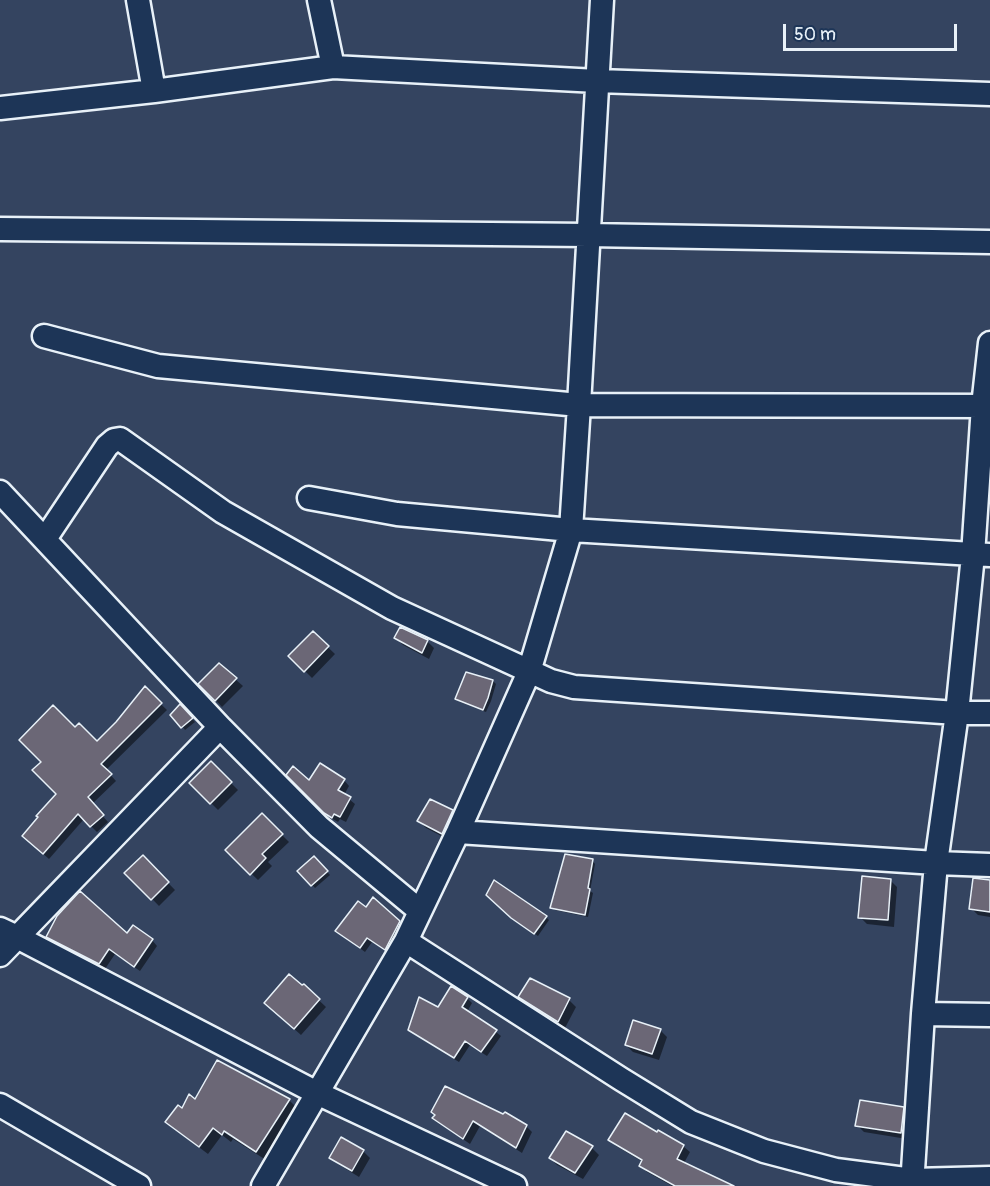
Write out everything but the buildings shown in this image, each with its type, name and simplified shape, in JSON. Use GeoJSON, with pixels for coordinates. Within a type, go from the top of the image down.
{"type":"FeatureCollection","features":[{"type":"Feature","properties":{"kind":"street"},"geometry":{"type":"LineString","coordinates":[[138,0],[154,91]]}},
{"type":"Feature","properties":{"kind":"street"},"geometry":{"type":"LineString","coordinates":[[319,0],[333,67]]}},
{"type":"Feature","properties":{"kind":"street"},"geometry":{"type":"LineString","coordinates":[[263,1186],[406,941],[458,832],[529,672],[570,530],[602,0]]}},
{"type":"Feature","properties":{"kind":"street"},"geometry":{"type":"LineString","coordinates":[[0,108],[154,91],[333,67],[597,81],[990,94]]}},
{"type":"Feature","properties":{"kind":"street"},"geometry":{"type":"LineString","coordinates":[[0,229],[990,242]]}},
{"type":"Feature","properties":{"kind":"street"},"geometry":{"type":"LineString","coordinates":[[44,336],[158,366],[579,405],[987,406]]}},
{"type":"Feature","properties":{"kind":"street"},"geometry":{"type":"LineString","coordinates":[[912,1183],[936,863],[981,555],[990,343]]}},
{"type":"Feature","properties":{"kind":"street"},"geometry":{"type":"LineString","coordinates":[[45,539],[107,446],[114,440],[120,439],[223,512],[392,608],[551,681],[573,687],[957,713],[990,713]]}},
{"type":"Feature","properties":{"kind":"street"},"geometry":{"type":"LineString","coordinates":[[0,492],[220,728],[319,828],[420,911]]}},
{"type":"Feature","properties":{"kind":"street"},"geometry":{"type":"LineString","coordinates":[[309,498],[397,514],[570,530],[981,555]]}},
{"type":"Feature","properties":{"kind":"street"},"geometry":{"type":"LineString","coordinates":[[0,955],[9,933],[220,728]]}},
{"type":"Feature","properties":{"kind":"street"},"geometry":{"type":"LineString","coordinates":[[458,832],[990,865]]}},
{"type":"Feature","properties":{"kind":"street"},"geometry":{"type":"LineString","coordinates":[[9,933],[317,1093],[515,1186]]}},
{"type":"Feature","properties":{"kind":"street"},"geometry":{"type":"LineString","coordinates":[[406,941],[691,1122],[764,1151],[836,1170],[912,1183],[990,1178]]}},
{"type":"Feature","properties":{"kind":"street"},"geometry":{"type":"LineString","coordinates":[[923,1014],[990,1015]]}},
{"type":"Feature","properties":{"kind":"street"},"geometry":{"type":"LineString","coordinates":[[0,1105],[139,1186]]}}]}
